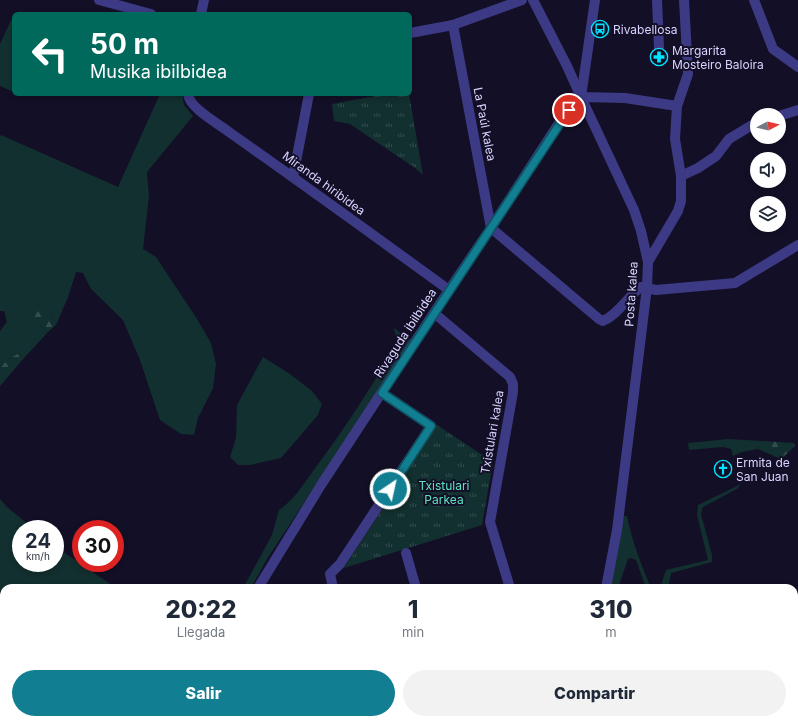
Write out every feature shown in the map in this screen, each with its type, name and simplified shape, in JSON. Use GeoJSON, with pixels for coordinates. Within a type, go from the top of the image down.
{"type":"FeatureCollection","features":[{"type":"Feature","properties":{"kind":"street"},"geometry":{"type":"LineString","coordinates":[[101,0],[144,12]]}},
{"type":"Feature","properties":{"kind":"street"},"geometry":{"type":"LineString","coordinates":[[201,12],[204,0]]}},
{"type":"Feature","properties":{"kind":"street"},"geometry":{"type":"LineString","coordinates":[[412,33],[453,25],[522,0]]}},
{"type":"Feature","properties":{"kind":"street","name":"Posta kalea"},"geometry":{"type":"LineString","coordinates":[[533,0],[567,66],[634,210],[648,262],[647,287],[617,530],[607,584]]}},
{"type":"Feature","properties":{"kind":"street"},"geometry":{"type":"LineString","coordinates":[[595,0],[581,98],[625,98],[677,106]]}},
{"type":"Feature","properties":{"kind":"street"},"geometry":{"type":"LineString","coordinates":[[657,0],[659,48]]}},
{"type":"Feature","properties":{"kind":"street"},"geometry":{"type":"LineString","coordinates":[[648,262],[678,211],[681,201],[680,176],[675,139],[677,106],[688,74],[684,0]]}},
{"type":"Feature","properties":{"kind":"street"},"geometry":{"type":"LineString","coordinates":[[754,0],[773,49],[798,68]]}},
{"type":"Feature","properties":{"kind":"street","name":"La Paúl kalea"},"geometry":{"type":"LineString","coordinates":[[453,25],[491,228]]}},
{"type":"Feature","properties":{"kind":"street","name":"Miranda hiribidea"},"geometry":{"type":"LineString","coordinates":[[189,96],[192,104],[206,116],[449,290]]}},
{"type":"Feature","properties":{"kind":"street"},"geometry":{"type":"LineString","coordinates":[[293,177],[309,96]]}},
{"type":"Feature","properties":{"kind":"street","name":"Rivaguda ibilbidea"},"geometry":{"type":"LineString","coordinates":[[260,584],[288,536],[321,485],[561,120],[581,98]]}},
{"type":"Feature","properties":{"kind":"street"},"geometry":{"type":"LineString","coordinates":[[786,114],[798,110]]}},
{"type":"Feature","properties":{"kind":"street"},"geometry":{"type":"LineString","coordinates":[[680,176],[698,168],[716,156],[728,139],[750,126]]}},
{"type":"Feature","properties":{"kind":"street"},"geometry":{"type":"LineString","coordinates":[[491,228],[598,319],[603,321],[615,314],[635,292],[642,287],[656,290],[735,283],[798,245]]}},
{"type":"Feature","properties":{"kind":"street"},"geometry":{"type":"LineString","coordinates":[[644,244],[653,246],[659,245]]}},
{"type":"Feature","properties":{"kind":"street","name":"Txistulari kalea"},"geometry":{"type":"LineString","coordinates":[[434,313],[510,377],[513,384],[513,392],[490,522],[509,584]]}},
{"type":"Feature","properties":{"kind":"street"},"geometry":{"type":"LineString","coordinates":[[332,584],[330,574],[340,564],[431,426],[382,393]]}},
{"type":"Feature","properties":{"kind":"street"},"geometry":{"type":"LineString","coordinates":[[406,553],[415,584]]}},
{"type":"Feature","properties":{"kind":"green space"},"geometry":{"type":"Polygon","coordinates":[[[12,20],[12,91],[0,86],[0,44],[12,20]]]}},
{"type":"Feature","properties":{"kind":"green space"},"geometry":{"type":"Polygon","coordinates":[[[159,96],[182,96],[184,105],[193,116],[147,172],[149,196],[143,249],[156,257],[211,343],[216,364],[213,388],[198,418],[194,435],[181,434],[160,420],[140,360],[123,320],[91,289],[83,273],[76,272],[68,297],[56,325],[47,307],[35,321],[48,332],[24,358],[19,353],[0,367],[0,331],[7,322],[4,311],[0,311],[0,136],[1,135],[118,187],[159,96]]]}},
{"type":"Feature","properties":{"kind":"green space"},"geometry":{"type":"Polygon","coordinates":[[[375,96],[409,96],[423,175],[350,124],[334,121],[332,104],[375,96]]]}},
{"type":"Feature","properties":{"kind":"green space"},"geometry":{"type":"Polygon","coordinates":[[[40,303],[47,307],[56,325],[48,332],[35,321],[32,309],[40,303]]]}},
{"type":"Feature","properties":{"kind":"green space"},"geometry":{"type":"Polygon","coordinates":[[[394,328],[411,340],[267,559],[253,584],[245,584],[272,535],[279,510],[298,492],[336,440],[397,343],[394,328]]]}},
{"type":"Feature","properties":{"kind":"green space"},"geometry":{"type":"Polygon","coordinates":[[[19,353],[24,358],[0,386],[0,367],[19,353]]]}},
{"type":"Feature","properties":{"kind":"green space"},"geometry":{"type":"Polygon","coordinates":[[[263,357],[290,374],[312,391],[322,404],[318,415],[281,458],[250,465],[238,465],[230,457],[236,438],[237,405],[263,357]]]}},
{"type":"Feature","properties":{"kind":"green space","name":"Txistulari Parkea"},"geometry":{"type":"Polygon","coordinates":[[[437,425],[493,462],[482,525],[344,568],[437,425]]]}},
{"type":"Feature","properties":{"kind":"green space"},"geometry":{"type":"Polygon","coordinates":[[[728,439],[763,441],[758,449],[742,452],[733,456],[731,449],[723,447],[689,450],[688,443],[728,439]]]}},
{"type":"Feature","properties":{"kind":"green space"},"geometry":{"type":"Polygon","coordinates":[[[763,441],[794,443],[795,446],[781,459],[758,449],[763,441]]]}},
{"type":"Feature","properties":{"kind":"green space"},"geometry":{"type":"Polygon","coordinates":[[[741,484],[737,489],[703,507],[701,514],[712,555],[712,562],[671,573],[669,584],[661,584],[666,570],[708,560],[697,515],[698,505],[741,484]]]}},
{"type":"Feature","properties":{"kind":"green space"},"geometry":{"type":"Polygon","coordinates":[[[0,499],[23,520],[12,520],[12,572],[64,572],[64,552],[72,558],[72,572],[93,572],[110,584],[0,584],[0,499]]]}},
{"type":"Feature","properties":{"kind":"green space"},"geometry":{"type":"Polygon","coordinates":[[[622,516],[627,516],[631,534],[649,584],[645,584],[636,560],[631,558],[628,559],[619,584],[609,584],[622,516]]]}},
{"type":"Feature","properties":{"kind":"place","name":"Rivabellosa"},"geometry":{"type":"Point","coordinates":[600,29]}},
{"type":"Feature","properties":{"kind":"place","name":"Margarita Mosteiro Baloira"},"geometry":{"type":"Point","coordinates":[659,57]}},
{"type":"Feature","properties":{"kind":"place","name":"Ermita de San Juan"},"geometry":{"type":"Point","coordinates":[723,469]}},
{"type":"Feature","properties":{"kind":"route"},"geometry":{"type":"LineString","coordinates":[[390,489],[431,426],[382,393],[569,110]]}}]}
